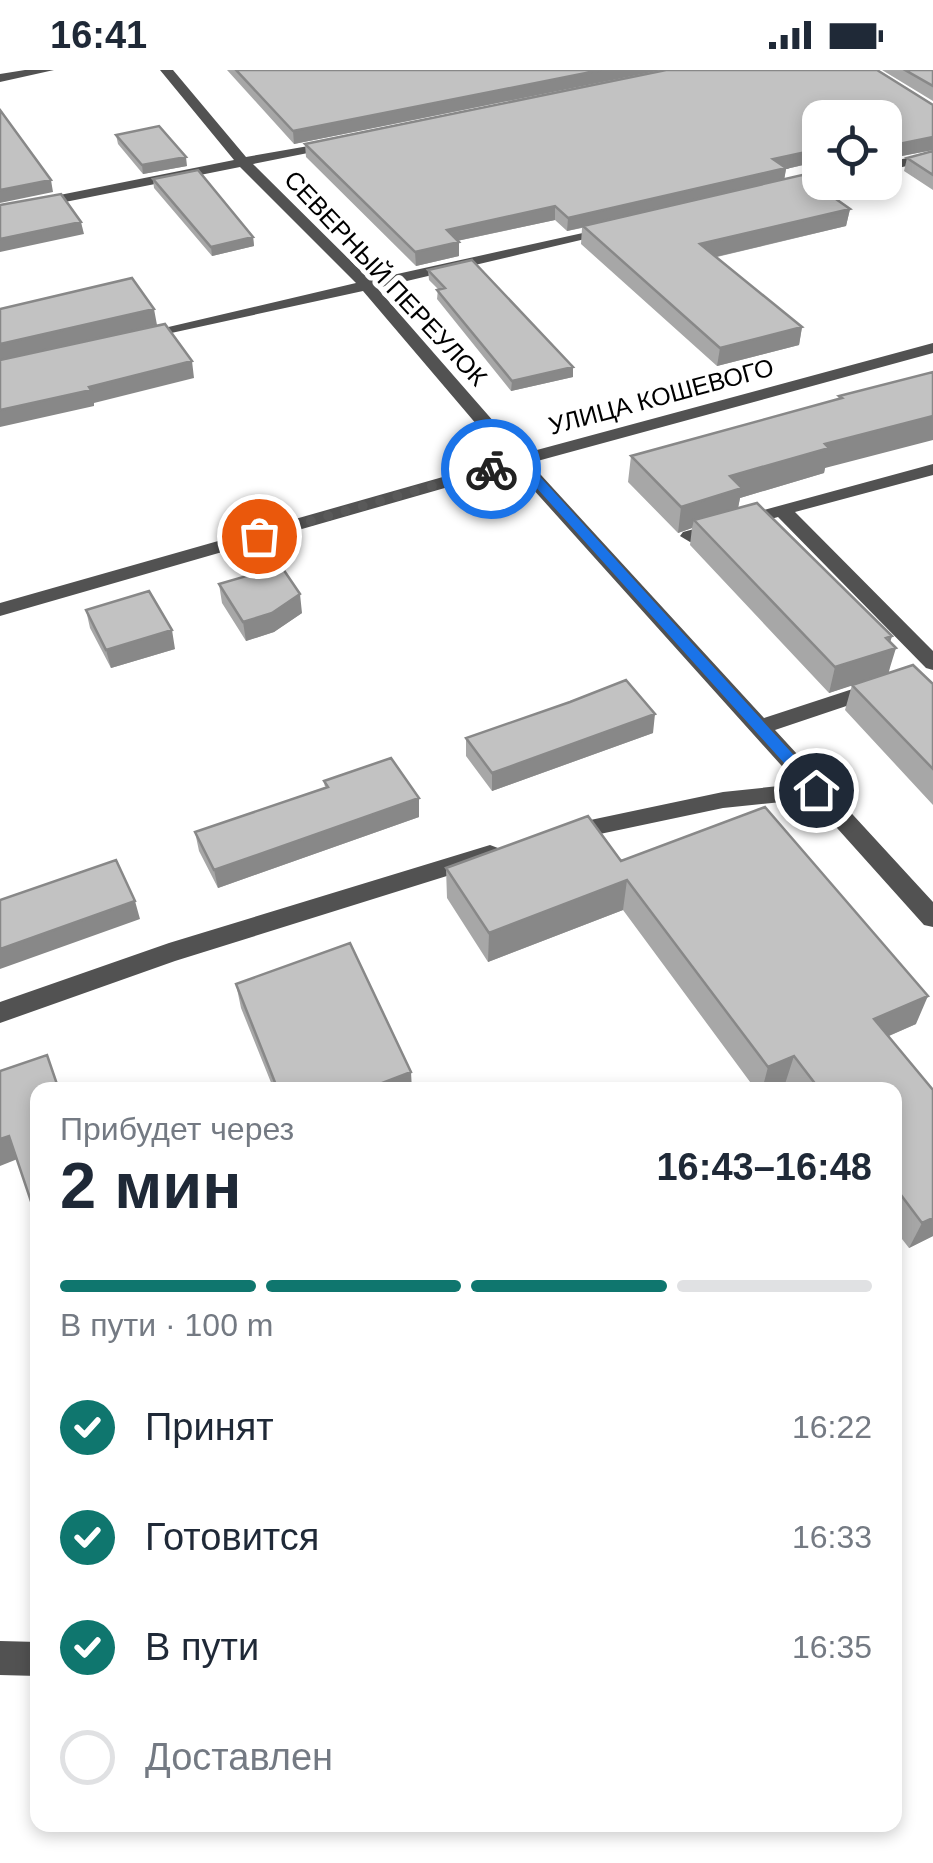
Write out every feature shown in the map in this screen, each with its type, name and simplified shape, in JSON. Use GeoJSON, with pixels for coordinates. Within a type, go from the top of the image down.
{"type":"FeatureCollection","features":[{"type":"Feature","properties":{"kind":"street"},"geometry":{"type":"LineString","coordinates":[[0,78],[48,70]]}},
{"type":"Feature","properties":{"kind":"street","name":"СЕВЕРНЫЙ ПЕРЕУЛОК"},"geometry":{"type":"LineString","coordinates":[[166,70],[244,162],[366,285],[518,461],[933,918]]}},
{"type":"Feature","properties":{"kind":"street"},"geometry":{"type":"LineString","coordinates":[[0,211],[358,139]]}},
{"type":"Feature","properties":{"kind":"street"},"geometry":{"type":"LineString","coordinates":[[902,162],[933,156]]}},
{"type":"Feature","properties":{"kind":"street"},"geometry":{"type":"LineString","coordinates":[[763,194],[802,186]]}},
{"type":"Feature","properties":{"kind":"street"},"geometry":{"type":"LineString","coordinates":[[116,344],[631,224]]}},
{"type":"Feature","properties":{"kind":"street","name":"УЛИЦА КОШЕВОГО"},"geometry":{"type":"LineString","coordinates":[[0,610],[518,461],[933,348]]}},
{"type":"Feature","properties":{"kind":"street"},"geometry":{"type":"LineString","coordinates":[[690,536],[933,469]]}},
{"type":"Feature","properties":{"kind":"street"},"geometry":{"type":"LineString","coordinates":[[760,727],[920,672],[782,510]]}},
{"type":"Feature","properties":{"kind":"street"},"geometry":{"type":"LineString","coordinates":[[0,1013],[169,953],[528,843],[610,821],[722,800],[816,790]]}},
{"type":"Feature","properties":{"kind":"street"},"geometry":{"type":"LineString","coordinates":[[0,1658],[30,1659]]}},
{"type":"Feature","properties":{"kind":"building"},"geometry":{"type":"Polygon","coordinates":[[[236,70],[601,70],[293,131],[236,70]]]}},
{"type":"Feature","properties":{"kind":"building"},"geometry":{"type":"Polygon","coordinates":[[[666,70],[877,70],[933,105],[933,137],[902,143],[902,100],[802,100],[802,153],[773,159],[786,168],[568,218],[555,206],[447,230],[459,242],[415,252],[305,144],[666,70]]]}},
{"type":"Feature","properties":{"kind":"building"},"geometry":{"type":"Polygon","coordinates":[[[905,70],[933,70],[933,86],[905,70]]]}},
{"type":"Feature","properties":{"kind":"building"},"geometry":{"type":"Polygon","coordinates":[[[0,110],[51,180],[0,190],[0,110]]]}},
{"type":"Feature","properties":{"kind":"building"},"geometry":{"type":"Polygon","coordinates":[[[159,126],[186,157],[142,165],[116,135],[159,126]]]}},
{"type":"Feature","properties":{"kind":"building"},"geometry":{"type":"Polygon","coordinates":[[[933,151],[933,175],[907,158],[933,151]]]}},
{"type":"Feature","properties":{"kind":"building"},"geometry":{"type":"Polygon","coordinates":[[[198,170],[253,237],[211,247],[153,179],[198,170]]]}},
{"type":"Feature","properties":{"kind":"building"},"geometry":{"type":"Polygon","coordinates":[[[802,175],[802,200],[837,200],[850,209],[700,244],[802,327],[720,348],[583,226],[802,175]]]}},
{"type":"Feature","properties":{"kind":"building"},"geometry":{"type":"Polygon","coordinates":[[[61,194],[81,222],[0,239],[0,205],[61,194]]]}},
{"type":"Feature","properties":{"kind":"building"},"geometry":{"type":"Polygon","coordinates":[[[472,260],[573,367],[512,381],[437,290],[445,288],[428,270],[472,260]]]}},
{"type":"Feature","properties":{"kind":"building"},"geometry":{"type":"Polygon","coordinates":[[[132,278],[154,309],[0,344],[0,309],[132,278]]]}},
{"type":"Feature","properties":{"kind":"building"},"geometry":{"type":"Polygon","coordinates":[[[165,324],[192,361],[89,387],[91,390],[0,410],[0,360],[165,324]]]}},
{"type":"Feature","properties":{"kind":"building"},"geometry":{"type":"Polygon","coordinates":[[[933,372],[933,416],[825,444],[829,448],[730,476],[742,488],[681,507],[631,456],[842,398],[839,396],[933,372]]]}},
{"type":"Feature","properties":{"kind":"building"},"geometry":{"type":"Polygon","coordinates":[[[757,503],[892,636],[886,638],[896,648],[835,667],[694,520],[757,503]]]}},
{"type":"Feature","properties":{"kind":"building"},"geometry":{"type":"Polygon","coordinates":[[[281,566],[300,594],[272,613],[243,622],[219,584],[281,566]]]}},
{"type":"Feature","properties":{"kind":"building"},"geometry":{"type":"Polygon","coordinates":[[[149,591],[172,630],[106,650],[86,610],[149,591]]]}},
{"type":"Feature","properties":{"kind":"building"},"geometry":{"type":"Polygon","coordinates":[[[913,665],[933,684],[933,769],[852,685],[913,665]]]}},
{"type":"Feature","properties":{"kind":"building"},"geometry":{"type":"Polygon","coordinates":[[[626,680],[655,714],[492,773],[466,738],[570,702],[626,680]]]}},
{"type":"Feature","properties":{"kind":"building"},"geometry":{"type":"Polygon","coordinates":[[[391,758],[419,798],[214,870],[195,832],[328,787],[324,781],[391,758]]]}},
{"type":"Feature","properties":{"kind":"building"},"geometry":{"type":"Polygon","coordinates":[[[765,807],[928,996],[874,1019],[933,1090],[933,1218],[922,1223],[902,1196],[902,1082],[814,1082],[794,1056],[768,1067],[627,880],[489,933],[446,868],[588,816],[621,861],[765,807]]]}},
{"type":"Feature","properties":{"kind":"building"},"geometry":{"type":"Polygon","coordinates":[[[116,860],[135,901],[0,949],[0,900],[116,860]]]}},
{"type":"Feature","properties":{"kind":"building"},"geometry":{"type":"Polygon","coordinates":[[[350,943],[411,1072],[385,1082],[275,1082],[236,984],[350,943]]]}},
{"type":"Feature","properties":{"kind":"building"},"geometry":{"type":"Polygon","coordinates":[[[47,1055],[56,1082],[30,1082],[30,1198],[9,1136],[0,1139],[0,1071],[47,1055]]]}},
{"type":"Feature","properties":{"kind":"way so far"},"geometry":{"type":"LineString","coordinates":[[259,536],[491,469]]}},
{"type":"Feature","properties":{"kind":"route"},"geometry":{"type":"LineString","coordinates":[[491,469],[518,461],[816,790]]}}]}
